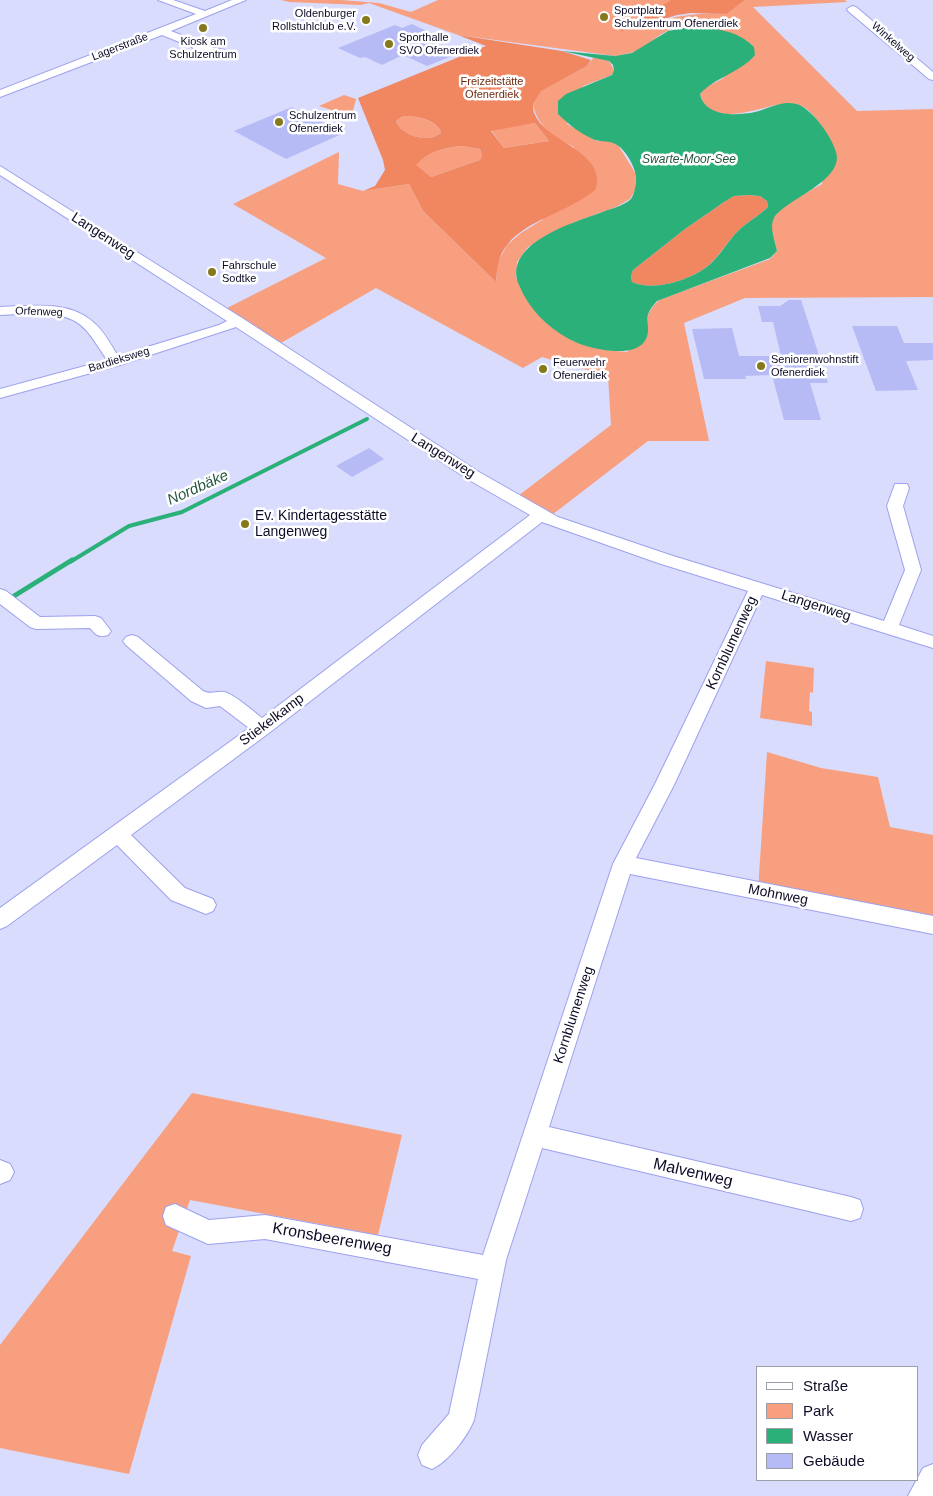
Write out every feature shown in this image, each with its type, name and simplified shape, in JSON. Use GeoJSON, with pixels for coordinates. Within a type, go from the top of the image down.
{"type":"FeatureCollection","features":[{"type":"Feature","properties":{"kind":"street"},"geometry":{"type":"LineString","coordinates":[[163,0],[205,14]]}},
{"type":"Feature","properties":{"kind":"street","name":"Lagerstraße"},"geometry":{"type":"LineString","coordinates":[[0,94],[240,0]]}},
{"type":"Feature","properties":{"kind":"street","name":"Winkelweg"},"geometry":{"type":"LineString","coordinates":[[852,9],[933,77]]}},
{"type":"Feature","properties":{"kind":"street"},"geometry":{"type":"LineString","coordinates":[[162,30],[208,50],[225,53]]}},
{"type":"Feature","properties":{"kind":"street","name":"Langenweg"},"geometry":{"type":"LineString","coordinates":[[0,170],[346,391],[413,437],[541,515],[616,544],[933,642]]}},
{"type":"Feature","properties":{"kind":"street","name":"Orfenweg"},"geometry":{"type":"LineString","coordinates":[[0,311],[55,310],[78,315],[90,326],[115,362]]}},
{"type":"Feature","properties":{"kind":"street","name":"Bardieksweg"},"geometry":{"type":"LineString","coordinates":[[0,394],[115,362],[224,328],[237,321]]}},
{"type":"Feature","properties":{"kind":"street"},"geometry":{"type":"LineString","coordinates":[[889,629],[913,570],[895,506],[901,488]]}},
{"type":"Feature","properties":{"kind":"street","name":"Stiekelkamp"},"geometry":{"type":"LineString","coordinates":[[0,920],[262,728],[541,515]]}},
{"type":"Feature","properties":{"kind":"street","name":"Kornblumenweg"},"geometry":{"type":"LineString","coordinates":[[432,1455],[460,1420],[492,1269],[623,864],[664,785],[758,587]]}},
{"type":"Feature","properties":{"kind":"street"},"geometry":{"type":"LineString","coordinates":[[0,595],[36,622],[94,622],[102,631]]}},
{"type":"Feature","properties":{"kind":"street"},"geometry":{"type":"LineString","coordinates":[[132,641],[197,696],[206,701],[223,699],[262,728]]}},
{"type":"Feature","properties":{"kind":"street"},"geometry":{"type":"LineString","coordinates":[[117,834],[178,894],[206,905]]}},
{"type":"Feature","properties":{"kind":"street","name":"Mohnweg"},"geometry":{"type":"LineString","coordinates":[[623,864],[933,926]]}},
{"type":"Feature","properties":{"kind":"street","name":"Malvenweg"},"geometry":{"type":"LineString","coordinates":[[536,1136],[851,1209]]}},
{"type":"Feature","properties":{"kind":"street","name":"Kronsbeerenweg"},"geometry":{"type":"LineString","coordinates":[[175,1216],[208,1232],[265,1226],[492,1269]]}},
{"type":"Feature","properties":{"kind":"street"},"geometry":{"type":"LineString","coordinates":[[922,1496],[933,1478]]}},
{"type":"Feature","properties":{"kind":"green space"},"geometry":{"type":"Polygon","coordinates":[[[281,0],[341,0],[379,3],[411,12],[438,0],[672,0],[623,31],[687,15],[727,14],[745,0],[845,0],[847,2],[753,7],[857,111],[933,109],[933,297],[745,298],[684,323],[709,441],[648,441],[548,518],[514,499],[611,425],[608,376],[542,357],[523,368],[376,288],[281,343],[227,308],[326,258],[233,204],[339,152],[338,184],[363,191],[409,184],[423,211],[496,282],[498,262],[507,245],[521,233],[542,220],[574,147],[553,135],[542,124],[533,104],[540,91],[587,66],[594,57],[609,61],[614,70],[612,75],[583,86],[567,124],[597,141],[609,141],[618,145],[636,174],[635,190],[630,199],[616,207],[575,222],[528,247],[517,262],[516,278],[571,340],[605,350],[627,352],[647,329],[649,313],[659,300],[770,259],[777,251],[772,231],[773,219],[788,204],[822,184],[829,137],[813,115],[801,106],[784,104],[736,114],[724,114],[713,111],[705,105],[700,94],[706,87],[722,79],[754,47],[736,36],[713,29],[700,27],[677,28],[667,31],[637,51],[615,56],[458,35],[369,3],[361,5],[281,0]]]}},
{"type":"Feature","properties":{"kind":"green space"},"geometry":{"type":"Polygon","coordinates":[[[671,0],[745,0],[727,14],[691,13],[677,15],[619,32],[671,0]]]}},
{"type":"Feature","properties":{"kind":"green space","name":"Freizeitstätte Ofenerdiek"},"geometry":{"type":"Polygon","coordinates":[[[458,35],[562,51],[591,60],[587,66],[541,91],[533,107],[534,114],[542,125],[585,156],[593,165],[597,176],[596,189],[586,197],[537,222],[516,236],[507,245],[500,258],[496,282],[423,211],[409,184],[363,191],[375,186],[385,170],[383,160],[358,98],[486,46],[458,35]],[[401,117],[396,121],[409,134],[416,137],[430,138],[441,132],[431,122],[422,118],[401,117]],[[535,123],[491,131],[504,148],[549,141],[535,123]],[[463,146],[431,154],[420,160],[416,165],[431,177],[480,160],[482,155],[480,149],[463,146]]]}},
{"type":"Feature","properties":{"kind":"green space"},"geometry":{"type":"Polygon","coordinates":[[[344,95],[356,99],[353,111],[344,114],[319,106],[344,95]]]}},
{"type":"Feature","properties":{"kind":"green space"},"geometry":{"type":"Polygon","coordinates":[[[401,117],[422,118],[431,122],[441,132],[430,138],[416,137],[409,134],[396,121],[401,117]]]}},
{"type":"Feature","properties":{"kind":"green space"},"geometry":{"type":"Polygon","coordinates":[[[535,123],[549,141],[504,148],[491,130],[535,123]]]}},
{"type":"Feature","properties":{"kind":"green space"},"geometry":{"type":"Polygon","coordinates":[[[463,146],[480,149],[482,155],[480,160],[431,177],[415,165],[420,160],[438,151],[463,146]]]}},
{"type":"Feature","properties":{"kind":"green space"},"geometry":{"type":"Polygon","coordinates":[[[734,196],[760,196],[767,201],[768,207],[738,231],[708,266],[692,276],[672,283],[651,286],[632,282],[633,270],[685,229],[734,196]]]}},
{"type":"Feature","properties":{"kind":"green space"},"geometry":{"type":"Polygon","coordinates":[[[766,661],[814,668],[813,693],[810,692],[809,711],[812,712],[812,726],[760,718],[766,661]]]}},
{"type":"Feature","properties":{"kind":"green space"},"geometry":{"type":"Polygon","coordinates":[[[767,752],[821,768],[878,777],[890,827],[933,835],[933,925],[758,891],[767,752]]]}},
{"type":"Feature","properties":{"kind":"green space"},"geometry":{"type":"Polygon","coordinates":[[[192,1093],[402,1135],[378,1235],[190,1200],[172,1251],[191,1256],[129,1474],[0,1448],[0,1345],[192,1093]]]}},
{"type":"Feature","properties":{"kind":"water","name":"Swarte-Moor-See"},"geometry":{"type":"Polygon","coordinates":[[[689,27],[715,29],[740,36],[747,41],[754,47],[755,55],[742,66],[706,88],[700,94],[703,102],[715,111],[731,114],[755,112],[786,103],[802,106],[826,131],[836,152],[836,162],[832,172],[823,181],[789,204],[774,218],[772,230],[777,251],[770,258],[657,301],[647,317],[648,334],[640,346],[632,350],[621,351],[597,349],[569,339],[546,323],[523,294],[516,271],[521,258],[530,247],[543,237],[558,229],[624,204],[631,199],[635,188],[636,177],[634,169],[627,155],[620,147],[612,142],[595,140],[585,135],[558,114],[558,101],[566,94],[612,75],[613,65],[609,61],[562,51],[615,56],[632,53],[668,31],[689,27]],[[734,196],[724,202],[685,229],[633,270],[632,282],[651,286],[672,283],[692,276],[708,266],[738,231],[768,207],[767,201],[760,196],[734,196]]]}},
{"type":"Feature","properties":{"kind":"building","name":"Sporthalle SVO Ofenerdiek"},"geometry":{"type":"Polygon","coordinates":[[[412,24],[443,39],[433,43],[457,54],[427,66],[403,55],[382,65],[338,48],[395,25],[402,28],[412,24]]]}},
{"type":"Feature","properties":{"kind":"building","name":"Schulzentrum Ofenerdiek"},"geometry":{"type":"Polygon","coordinates":[[[292,107],[344,133],[286,159],[234,131],[292,107]]]}},
{"type":"Feature","properties":{"kind":"building","name":"Seniorenwohnstift Ofenerdiek"},"geometry":{"type":"Polygon","coordinates":[[[789,300],[801,300],[828,383],[810,383],[821,420],[784,420],[772,375],[745,376],[746,379],[704,379],[692,329],[732,328],[739,356],[781,356],[773,322],[762,322],[758,306],[780,306],[789,300]]]}},
{"type":"Feature","properties":{"kind":"building","name":"Seniorenwohnstift Ofenerdiek"},"geometry":{"type":"Polygon","coordinates":[[[852,326],[897,326],[904,343],[933,343],[933,360],[906,361],[918,390],[876,391],[852,326]]]}},
{"type":"Feature","properties":{"kind":"building"},"geometry":{"type":"Polygon","coordinates":[[[369,448],[384,459],[352,477],[336,466],[369,448]]]}},
{"type":"Feature","properties":{"kind":"waterway","name":"Nordbäke"},"geometry":{"type":"LineString","coordinates":[[70,562],[129,526],[182,512],[367,419]]}},
{"type":"Feature","properties":{"kind":"waterway","name":"Nordbäke"},"geometry":{"type":"LineString","coordinates":[[14,596],[72,560]]}},
{"type":"Feature","properties":{"kind":"place","name":"Sportplatz Schulzentrum Ofenerdiek"},"geometry":{"type":"Point","coordinates":[604,17]}},
{"type":"Feature","properties":{"kind":"place","name":"Oldenburger Rollstuhlclub e.V."},"geometry":{"type":"Point","coordinates":[366,20]}},
{"type":"Feature","properties":{"kind":"place","name":"Kiosk am Schulzentrum"},"geometry":{"type":"Point","coordinates":[203,28]}},
{"type":"Feature","properties":{"kind":"place","name":"Sporthalle SVO Ofenerdiek"},"geometry":{"type":"Point","coordinates":[389,44]}},
{"type":"Feature","properties":{"kind":"place","name":"Schulzentrum Ofenerdiek"},"geometry":{"type":"Point","coordinates":[279,122]}},
{"type":"Feature","properties":{"kind":"place","name":"Fahrschule Sodtke"},"geometry":{"type":"Point","coordinates":[212,272]}},
{"type":"Feature","properties":{"kind":"place","name":"Seniorenwohnstift Ofenerdiek"},"geometry":{"type":"Point","coordinates":[761,366]}},
{"type":"Feature","properties":{"kind":"place","name":"Feuerwehr Ofenerdiek"},"geometry":{"type":"Point","coordinates":[543,369]}},
{"type":"Feature","properties":{"kind":"place","name":"Ev. Kindertagesstätte Langenweg"},"geometry":{"type":"Point","coordinates":[245,524]}}]}
